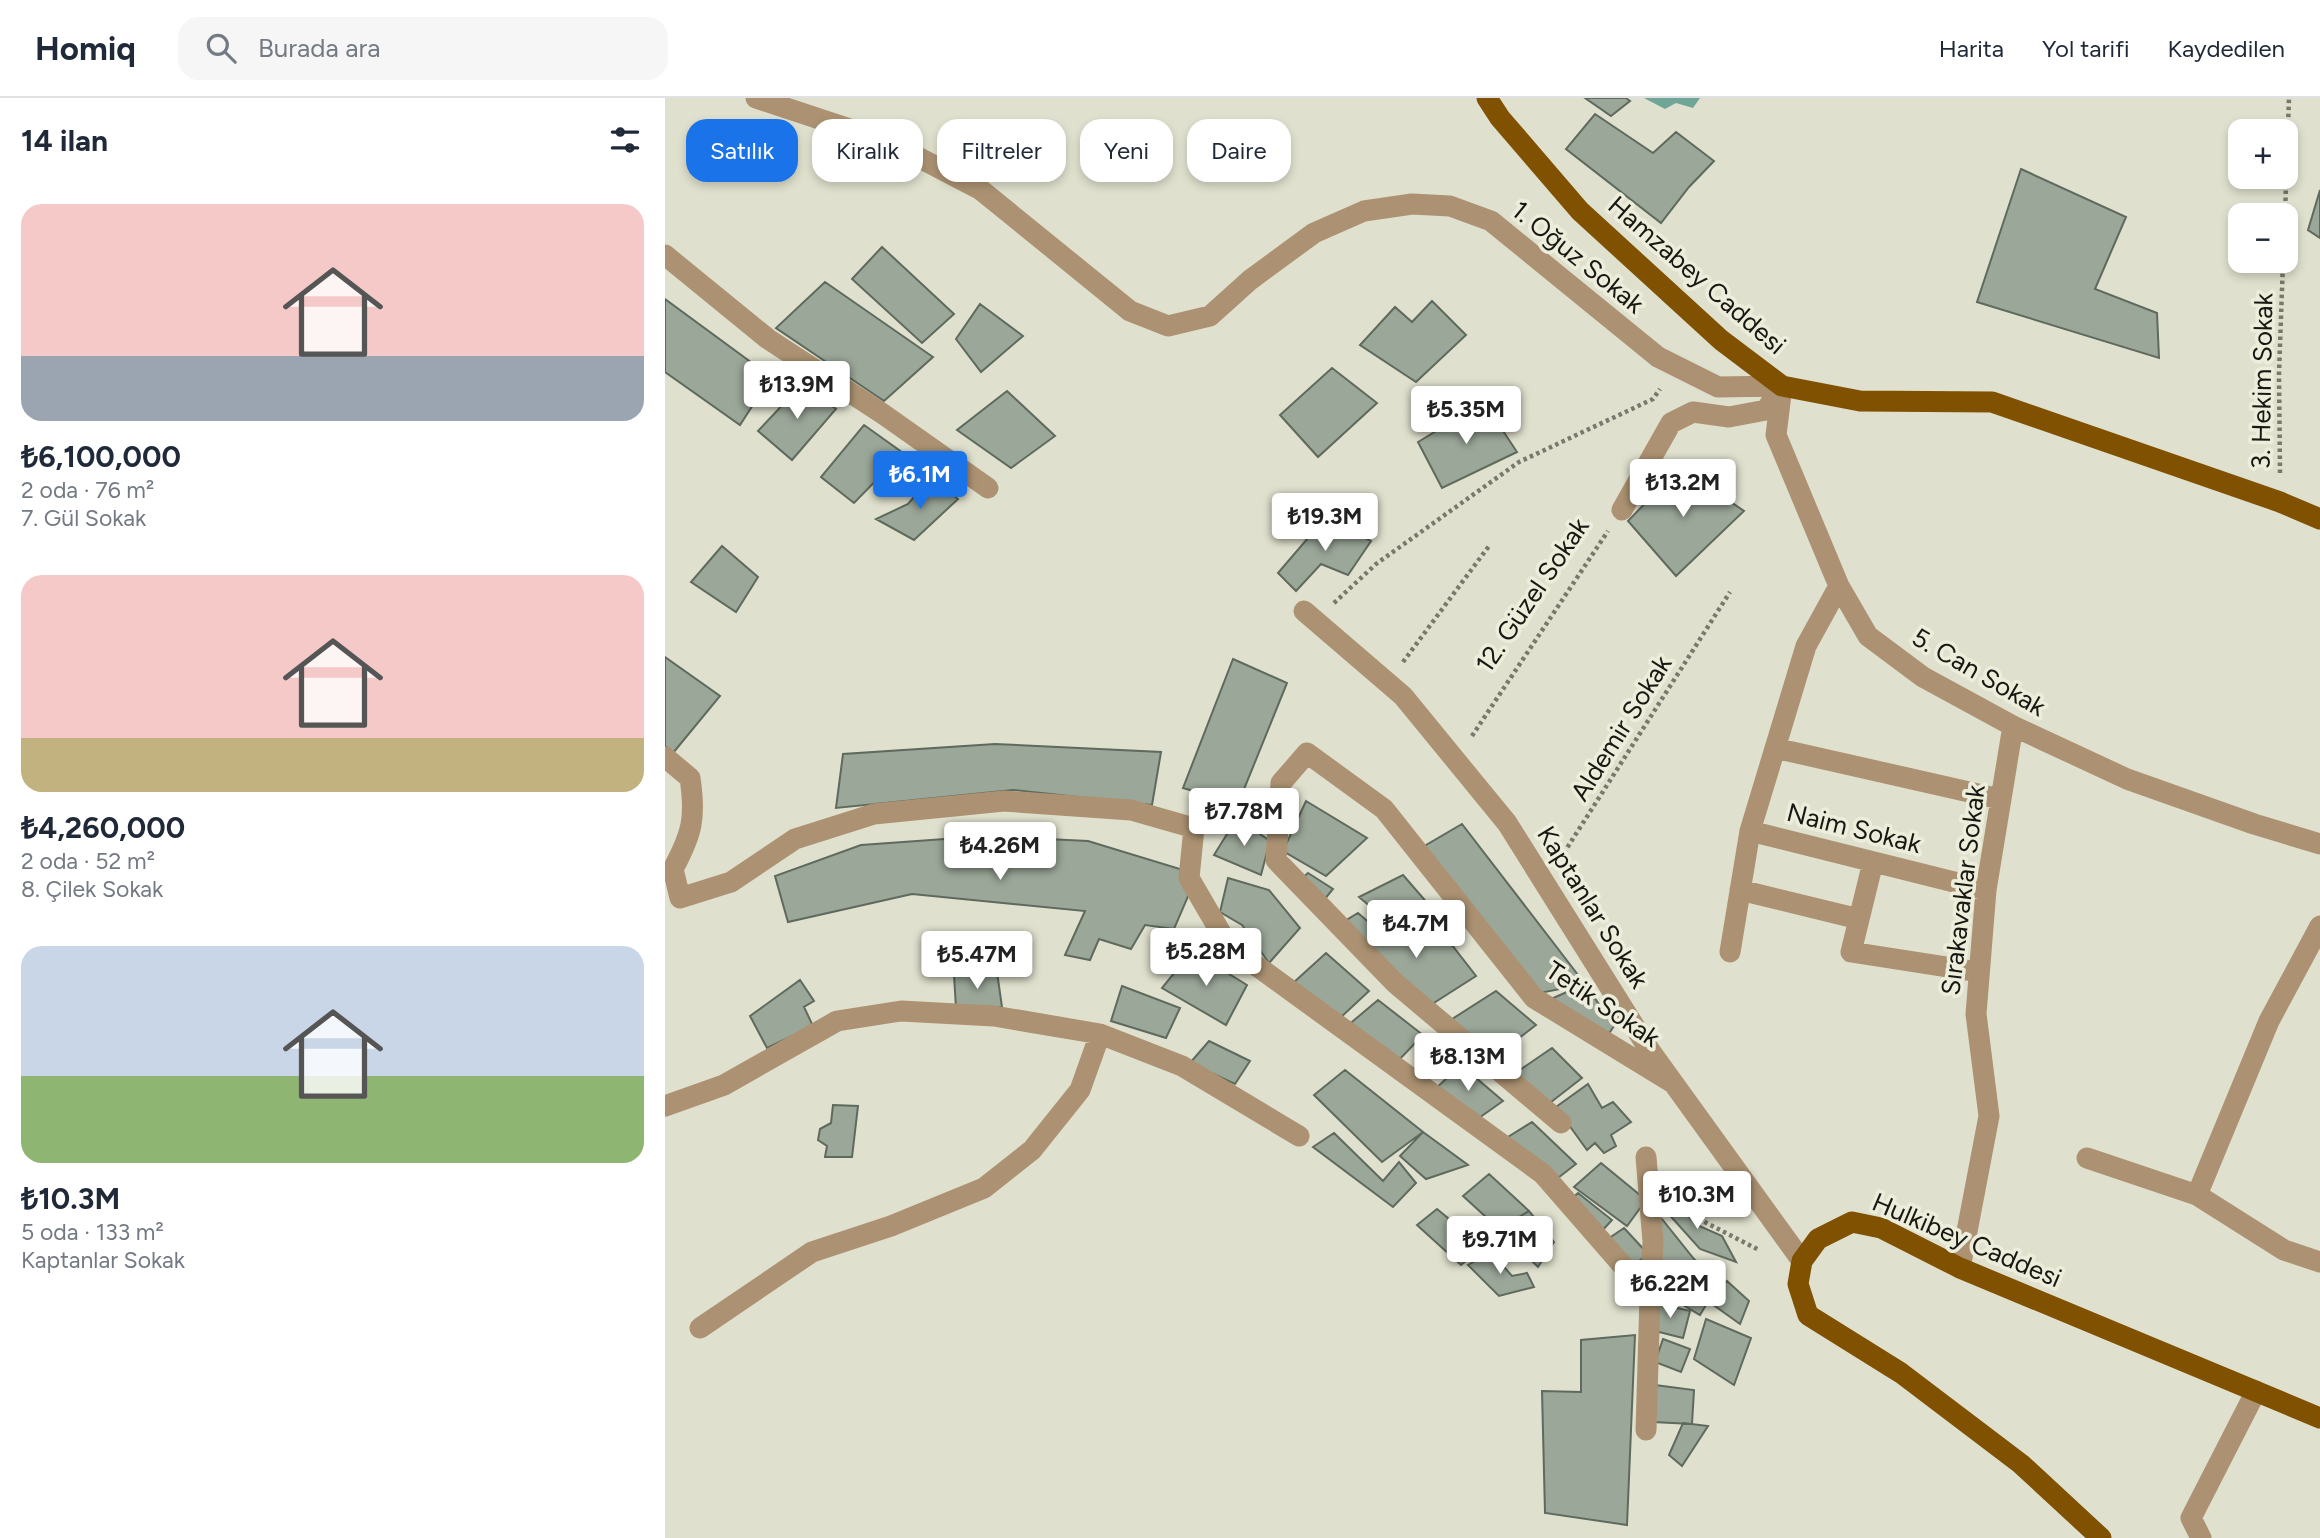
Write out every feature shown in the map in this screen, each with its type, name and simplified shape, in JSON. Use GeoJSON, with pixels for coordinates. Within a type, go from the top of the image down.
{"type":"FeatureCollection","features":[{"type":"Feature","properties":{"kind":"main road","name":"Hamzabey Caddesi"},"geometry":{"type":"LineString","coordinates":[[1487,98],[1500,118],[1580,211],[1721,340],[1782,386],[1860,401],[1992,402],[2280,502],[2320,519]]}},
{"type":"Feature","properties":{"kind":"main road","name":"Hulkibey Caddesi"},"geometry":{"type":"LineString","coordinates":[[1801,1266],[1818,1238],[1852,1222],[1881,1228],[1960,1268],[2320,1418]]}},
{"type":"Feature","properties":{"kind":"main road"},"geometry":{"type":"LineString","coordinates":[[1801,1266],[1798,1284],[1808,1315],[1901,1373],[2021,1464],[2101,1538]]}},
{"type":"Feature","properties":{"kind":"street","name":"1. Oğuz Sokak"},"geometry":{"type":"LineString","coordinates":[[756,98],[890,142],[981,190],[1130,311],[1168,326],[1210,316],[1250,280],[1314,233],[1364,211],[1412,205],[1450,206],[1491,221],[1658,357],[1718,387],[1782,386]]}},
{"type":"Feature","properties":{"kind":"street"},"geometry":{"type":"LineString","coordinates":[[665,254],[768,339],[883,414],[988,488]]}},
{"type":"Feature","properties":{"kind":"street","name":"12. Güzel Sokak"},"geometry":{"type":"LineString","coordinates":[[1622,510],[1671,423],[1693,412],[1728,417],[1766,410],[1782,386]]}},
{"type":"Feature","properties":{"kind":"street","name":"5. Can Sokak"},"geometry":{"type":"LineString","coordinates":[[1782,386],[1776,435],[1839,586],[1868,636],[1923,677],[2013,726],[2127,779],[2254,824],[2320,844]]}},
{"type":"Feature","properties":{"kind":"street"},"geometry":{"type":"LineString","coordinates":[[1730,953],[1750,831],[1806,646],[1839,586]]}},
{"type":"Feature","properties":{"kind":"street","name":"Kaptanlar Sokak"},"geometry":{"type":"LineString","coordinates":[[1310,616],[1403,696],[1507,823],[1648,1048],[1801,1266]]}},
{"type":"Feature","properties":{"kind":"street","name":"Sırakavaklar Sokak"},"geometry":{"type":"LineString","coordinates":[[1960,1268],[1989,1116],[1976,1014],[1986,890],[2013,726]]}},
{"type":"Feature","properties":{"kind":"street"},"geometry":{"type":"LineString","coordinates":[[1775,748],[2000,799]]}},
{"type":"Feature","properties":{"kind":"street","name":"Tetik Sokak"},"geometry":{"type":"LineString","coordinates":[[1561,1123],[1395,983],[1276,860],[1280,783],[1307,754],[1384,809],[1534,998],[1674,1083]]}},
{"type":"Feature","properties":{"kind":"street"},"geometry":{"type":"LineString","coordinates":[[665,757],[690,778],[695,810],[685,846],[673,869],[680,898],[731,882],[795,839],[874,814],[1004,801],[1131,810],[1193,828],[1189,878],[1228,946],[1543,1174],[1650,1297]]}},
{"type":"Feature","properties":{"kind":"street","name":"Naim Sokak"},"geometry":{"type":"LineString","coordinates":[[1750,831],[1986,890]]}},
{"type":"Feature","properties":{"kind":"street"},"geometry":{"type":"LineString","coordinates":[[1873,862],[1851,952],[1979,972]]}},
{"type":"Feature","properties":{"kind":"street"},"geometry":{"type":"LineString","coordinates":[[1741,890],[1859,919]]}},
{"type":"Feature","properties":{"kind":"street"},"geometry":{"type":"LineString","coordinates":[[2197,1195],[2269,1021],[2320,926]]}},
{"type":"Feature","properties":{"kind":"street"},"geometry":{"type":"LineString","coordinates":[[665,1106],[724,1085],[837,1021],[901,1011],[995,1016],[1100,1034],[1182,1066],[1299,1136]]}},
{"type":"Feature","properties":{"kind":"street"},"geometry":{"type":"LineString","coordinates":[[701,1328],[812,1252],[891,1226],[984,1188],[1032,1150],[1080,1090],[1100,1034]]}},
{"type":"Feature","properties":{"kind":"street"},"geometry":{"type":"LineString","coordinates":[[1646,1157],[1653,1242],[1646,1430]]}},
{"type":"Feature","properties":{"kind":"street"},"geometry":{"type":"LineString","coordinates":[[2087,1158],[2197,1195],[2284,1250],[2320,1262]]}},
{"type":"Feature","properties":{"kind":"street"},"geometry":{"type":"LineString","coordinates":[[2201,1538],[2191,1518],[2256,1391]]}},
{"type":"Feature","properties":{"kind":"path"},"geometry":{"type":"LineString","coordinates":[[2285,203],[2289,98]]}},
{"type":"Feature","properties":{"kind":"path","name":"3. Hekim Sokak"},"geometry":{"type":"LineString","coordinates":[[2280,502],[2279,373],[2283,273]]}},
{"type":"Feature","properties":{"kind":"path"},"geometry":{"type":"LineString","coordinates":[[1310,616],[1376,564],[1519,461],[1653,399],[1676,366]]}},
{"type":"Feature","properties":{"kind":"path","name":"12. Güzel Sokak"},"geometry":{"type":"LineString","coordinates":[[1455,760],[1622,510]]}},
{"type":"Feature","properties":{"kind":"path"},"geometry":{"type":"LineString","coordinates":[[1388,683],[1489,546]]}},
{"type":"Feature","properties":{"kind":"path","name":"Aldemir Sokak"},"geometry":{"type":"LineString","coordinates":[[1545,883],[1730,593]]}},
{"type":"Feature","properties":{"kind":"path"},"geometry":{"type":"LineString","coordinates":[[1676,1196],[1691,1215],[1801,1266]]}},
{"type":"Feature","properties":{"kind":"water"},"geometry":{"type":"Polygon","coordinates":[[[1644,98],[1700,98],[1693,108],[1676,103],[1665,109],[1644,98]]]}},
{"type":"Feature","properties":{"kind":"building"},"geometry":{"type":"Polygon","coordinates":[[[1585,98],[1626,98],[1630,101],[1611,116],[1585,98]]]}},
{"type":"Feature","properties":{"kind":"building"},"geometry":{"type":"Polygon","coordinates":[[[1595,114],[1653,153],[1676,132],[1714,161],[1689,187],[1661,223],[1566,149],[1595,114]]]}},
{"type":"Feature","properties":{"kind":"building"},"geometry":{"type":"Polygon","coordinates":[[[2021,169],[2126,217],[2095,289],[2157,313],[2159,358],[1977,302],[2021,169]]]}},
{"type":"Feature","properties":{"kind":"building"},"geometry":{"type":"Polygon","coordinates":[[[2320,190],[2320,238],[2308,230],[2320,190]]]}},
{"type":"Feature","properties":{"kind":"building"},"geometry":{"type":"Polygon","coordinates":[[[882,247],[954,314],[922,343],[852,279],[882,247]]]}},
{"type":"Feature","properties":{"kind":"building"},"geometry":{"type":"Polygon","coordinates":[[[825,282],[933,357],[884,401],[776,328],[825,282]]]}},
{"type":"Feature","properties":{"kind":"building"},"geometry":{"type":"Polygon","coordinates":[[[665,299],[771,377],[740,425],[665,372],[665,299]]]}},
{"type":"Feature","properties":{"kind":"building"},"geometry":{"type":"Polygon","coordinates":[[[1432,301],[1466,335],[1416,382],[1360,345],[1395,307],[1412,322],[1432,301]]]}},
{"type":"Feature","properties":{"kind":"building"},"geometry":{"type":"Polygon","coordinates":[[[980,304],[1023,336],[981,372],[956,339],[980,304]]]}},
{"type":"Feature","properties":{"kind":"building"},"geometry":{"type":"Polygon","coordinates":[[[1332,368],[1377,403],[1318,457],[1280,415],[1332,368]]]}},
{"type":"Feature","properties":{"kind":"building"},"geometry":{"type":"Polygon","coordinates":[[[803,383],[836,409],[792,460],[758,431],[803,383]]]}},
{"type":"Feature","properties":{"kind":"building"},"geometry":{"type":"Polygon","coordinates":[[[1007,391],[1055,436],[1011,468],[957,430],[1007,391]]]}},
{"type":"Feature","properties":{"kind":"building"},"geometry":{"type":"Polygon","coordinates":[[[1484,402],[1517,452],[1442,488],[1418,442],[1484,402]]]}},
{"type":"Feature","properties":{"kind":"building"},"geometry":{"type":"Polygon","coordinates":[[[864,425],[903,453],[854,503],[821,477],[864,425]]]}},
{"type":"Feature","properties":{"kind":"building"},"geometry":{"type":"Polygon","coordinates":[[[1680,467],[1744,511],[1676,576],[1628,521],[1680,467]]]}},
{"type":"Feature","properties":{"kind":"building"},"geometry":{"type":"Polygon","coordinates":[[[938,484],[958,499],[914,540],[876,519],[908,504],[921,489],[938,484]]]}},
{"type":"Feature","properties":{"kind":"building"},"geometry":{"type":"Polygon","coordinates":[[[1326,517],[1371,541],[1348,575],[1321,564],[1296,591],[1278,573],[1326,517]]]}},
{"type":"Feature","properties":{"kind":"building"},"geometry":{"type":"Polygon","coordinates":[[[722,546],[758,577],[736,612],[691,582],[722,546]]]}},
{"type":"Feature","properties":{"kind":"building"},"geometry":{"type":"Polygon","coordinates":[[[665,657],[720,696],[673,753],[665,746],[665,657]]]}},
{"type":"Feature","properties":{"kind":"building"},"geometry":{"type":"Polygon","coordinates":[[[1233,659],[1287,683],[1238,804],[1183,788],[1233,659]]]}},
{"type":"Feature","properties":{"kind":"building"},"geometry":{"type":"Polygon","coordinates":[[[995,744],[1161,752],[1152,805],[1013,790],[836,808],[843,754],[995,744]]]}},
{"type":"Feature","properties":{"kind":"building"},"geometry":{"type":"Polygon","coordinates":[[[1306,801],[1367,838],[1326,876],[1283,851],[1306,801]]]}},
{"type":"Feature","properties":{"kind":"building"},"geometry":{"type":"Polygon","coordinates":[[[1237,818],[1270,841],[1261,875],[1214,855],[1237,818]]]}},
{"type":"Feature","properties":{"kind":"building"},"geometry":{"type":"Polygon","coordinates":[[[1462,824],[1585,984],[1540,993],[1421,848],[1462,824]]]}},
{"type":"Feature","properties":{"kind":"building"},"geometry":{"type":"Polygon","coordinates":[[[987,836],[1088,841],[1180,869],[1189,894],[1174,929],[1145,925],[1131,949],[1099,939],[1090,960],[1065,955],[1085,911],[912,894],[788,922],[775,876],[861,845],[987,836]]]}},
{"type":"Feature","properties":{"kind":"building"},"geometry":{"type":"Polygon","coordinates":[[[1308,873],[1333,889],[1324,900],[1300,880],[1308,873]]]}},
{"type":"Feature","properties":{"kind":"building"},"geometry":{"type":"Polygon","coordinates":[[[1403,875],[1443,921],[1404,935],[1359,897],[1403,875]]]}},
{"type":"Feature","properties":{"kind":"building"},"geometry":{"type":"Polygon","coordinates":[[[1228,878],[1269,890],[1300,928],[1269,963],[1242,925],[1220,912],[1228,878]]]}},
{"type":"Feature","properties":{"kind":"building"},"geometry":{"type":"Polygon","coordinates":[[[1358,913],[1395,945],[1441,931],[1476,976],[1429,1006],[1340,924],[1358,913]]]}},
{"type":"Feature","properties":{"kind":"building"},"geometry":{"type":"Polygon","coordinates":[[[1192,951],[1247,985],[1226,1025],[1162,988],[1192,951]]]}},
{"type":"Feature","properties":{"kind":"building"},"geometry":{"type":"Polygon","coordinates":[[[1326,953],[1369,991],[1339,1019],[1292,984],[1326,953]]]}},
{"type":"Feature","properties":{"kind":"building"},"geometry":{"type":"Polygon","coordinates":[[[997,972],[1002,1007],[956,1008],[954,975],[997,972]]]}},
{"type":"Feature","properties":{"kind":"building"},"geometry":{"type":"Polygon","coordinates":[[[800,980],[814,1001],[804,1007],[813,1026],[767,1048],[750,1016],[800,980]]]}},
{"type":"Feature","properties":{"kind":"building"},"geometry":{"type":"Polygon","coordinates":[[[1585,984],[1614,1026],[1608,1035],[1551,999],[1585,984]]]}},
{"type":"Feature","properties":{"kind":"building"},"geometry":{"type":"Polygon","coordinates":[[[1122,986],[1180,1008],[1166,1038],[1111,1021],[1122,986]]]}},
{"type":"Feature","properties":{"kind":"building"},"geometry":{"type":"Polygon","coordinates":[[[1496,991],[1536,1025],[1493,1058],[1449,1021],[1496,991]]]}},
{"type":"Feature","properties":{"kind":"building"},"geometry":{"type":"Polygon","coordinates":[[[1378,1000],[1423,1035],[1396,1063],[1346,1027],[1378,1000]]]}},
{"type":"Feature","properties":{"kind":"building"},"geometry":{"type":"Polygon","coordinates":[[[1209,1041],[1250,1061],[1235,1084],[1190,1063],[1209,1041]]]}},
{"type":"Feature","properties":{"kind":"building"},"geometry":{"type":"Polygon","coordinates":[[[1552,1048],[1582,1078],[1546,1106],[1511,1076],[1552,1048]]]}},
{"type":"Feature","properties":{"kind":"building"},"geometry":{"type":"Polygon","coordinates":[[[1461,1065],[1503,1101],[1476,1120],[1434,1090],[1461,1065]]]}},
{"type":"Feature","properties":{"kind":"building"},"geometry":{"type":"Polygon","coordinates":[[[1345,1070],[1423,1132],[1382,1162],[1314,1095],[1345,1070]]]}},
{"type":"Feature","properties":{"kind":"building"},"geometry":{"type":"Polygon","coordinates":[[[1588,1084],[1602,1108],[1613,1102],[1631,1122],[1611,1135],[1616,1146],[1604,1153],[1595,1143],[1587,1150],[1556,1107],[1588,1084]]]}},
{"type":"Feature","properties":{"kind":"building"},"geometry":{"type":"Polygon","coordinates":[[[833,1105],[858,1106],[852,1157],[825,1157],[827,1146],[818,1140],[820,1129],[831,1123],[833,1105]]]}},
{"type":"Feature","properties":{"kind":"building"},"geometry":{"type":"Polygon","coordinates":[[[1532,1122],[1576,1164],[1554,1181],[1503,1140],[1532,1122]]]}},
{"type":"Feature","properties":{"kind":"building"},"geometry":{"type":"Polygon","coordinates":[[[1423,1132],[1468,1165],[1426,1179],[1400,1156],[1423,1132]]]}},
{"type":"Feature","properties":{"kind":"building"},"geometry":{"type":"Polygon","coordinates":[[[1334,1133],[1383,1181],[1399,1162],[1416,1183],[1393,1207],[1313,1147],[1334,1133]]]}},
{"type":"Feature","properties":{"kind":"building"},"geometry":{"type":"Polygon","coordinates":[[[1601,1163],[1646,1200],[1627,1226],[1574,1187],[1601,1163]]]}},
{"type":"Feature","properties":{"kind":"building"},"geometry":{"type":"Polygon","coordinates":[[[1489,1174],[1529,1211],[1499,1229],[1463,1196],[1489,1174]]]}},
{"type":"Feature","properties":{"kind":"building"},"geometry":{"type":"Polygon","coordinates":[[[1578,1193],[1612,1220],[1600,1233],[1570,1200],[1578,1193]]]}},
{"type":"Feature","properties":{"kind":"building"},"geometry":{"type":"Polygon","coordinates":[[[1671,1198],[1697,1225],[1722,1236],[1736,1262],[1700,1249],[1657,1201],[1671,1198]]]}},
{"type":"Feature","properties":{"kind":"building"},"geometry":{"type":"Polygon","coordinates":[[[1437,1209],[1483,1247],[1461,1265],[1417,1225],[1437,1209]]]}},
{"type":"Feature","properties":{"kind":"building"},"geometry":{"type":"Polygon","coordinates":[[[1529,1211],[1554,1242],[1538,1267],[1499,1229],[1529,1211]]]}},
{"type":"Feature","properties":{"kind":"building"},"geometry":{"type":"Polygon","coordinates":[[[1662,1219],[1694,1259],[1720,1281],[1700,1315],[1670,1297],[1659,1264],[1655,1222],[1662,1219]]]}},
{"type":"Feature","properties":{"kind":"building"},"geometry":{"type":"Polygon","coordinates":[[[1624,1228],[1648,1254],[1630,1268],[1605,1241],[1624,1228]]]}},
{"type":"Feature","properties":{"kind":"building"},"geometry":{"type":"Polygon","coordinates":[[[1491,1252],[1512,1276],[1527,1273],[1534,1287],[1499,1296],[1468,1265],[1491,1252]]]}},
{"type":"Feature","properties":{"kind":"building"},"geometry":{"type":"Polygon","coordinates":[[[1727,1281],[1749,1301],[1740,1324],[1708,1301],[1727,1281]]]}},
{"type":"Feature","properties":{"kind":"building"},"geometry":{"type":"Polygon","coordinates":[[[1657,1303],[1690,1311],[1683,1338],[1651,1330],[1657,1303]]]}},
{"type":"Feature","properties":{"kind":"building"},"geometry":{"type":"Polygon","coordinates":[[[1706,1319],[1751,1338],[1734,1385],[1694,1359],[1706,1319]]]}},
{"type":"Feature","properties":{"kind":"building"},"geometry":{"type":"Polygon","coordinates":[[[1635,1335],[1627,1525],[1545,1513],[1542,1391],[1581,1392],[1581,1340],[1635,1335]]]}},
{"type":"Feature","properties":{"kind":"building"},"geometry":{"type":"Polygon","coordinates":[[[1663,1339],[1690,1349],[1681,1372],[1655,1362],[1663,1339]]]}},
{"type":"Feature","properties":{"kind":"building"},"geometry":{"type":"Polygon","coordinates":[[[1655,1385],[1694,1390],[1692,1424],[1653,1422],[1655,1385]]]}},
{"type":"Feature","properties":{"kind":"building"},"geometry":{"type":"Polygon","coordinates":[[[1683,1423],[1708,1426],[1682,1466],[1669,1455],[1683,1423]]]}}]}
